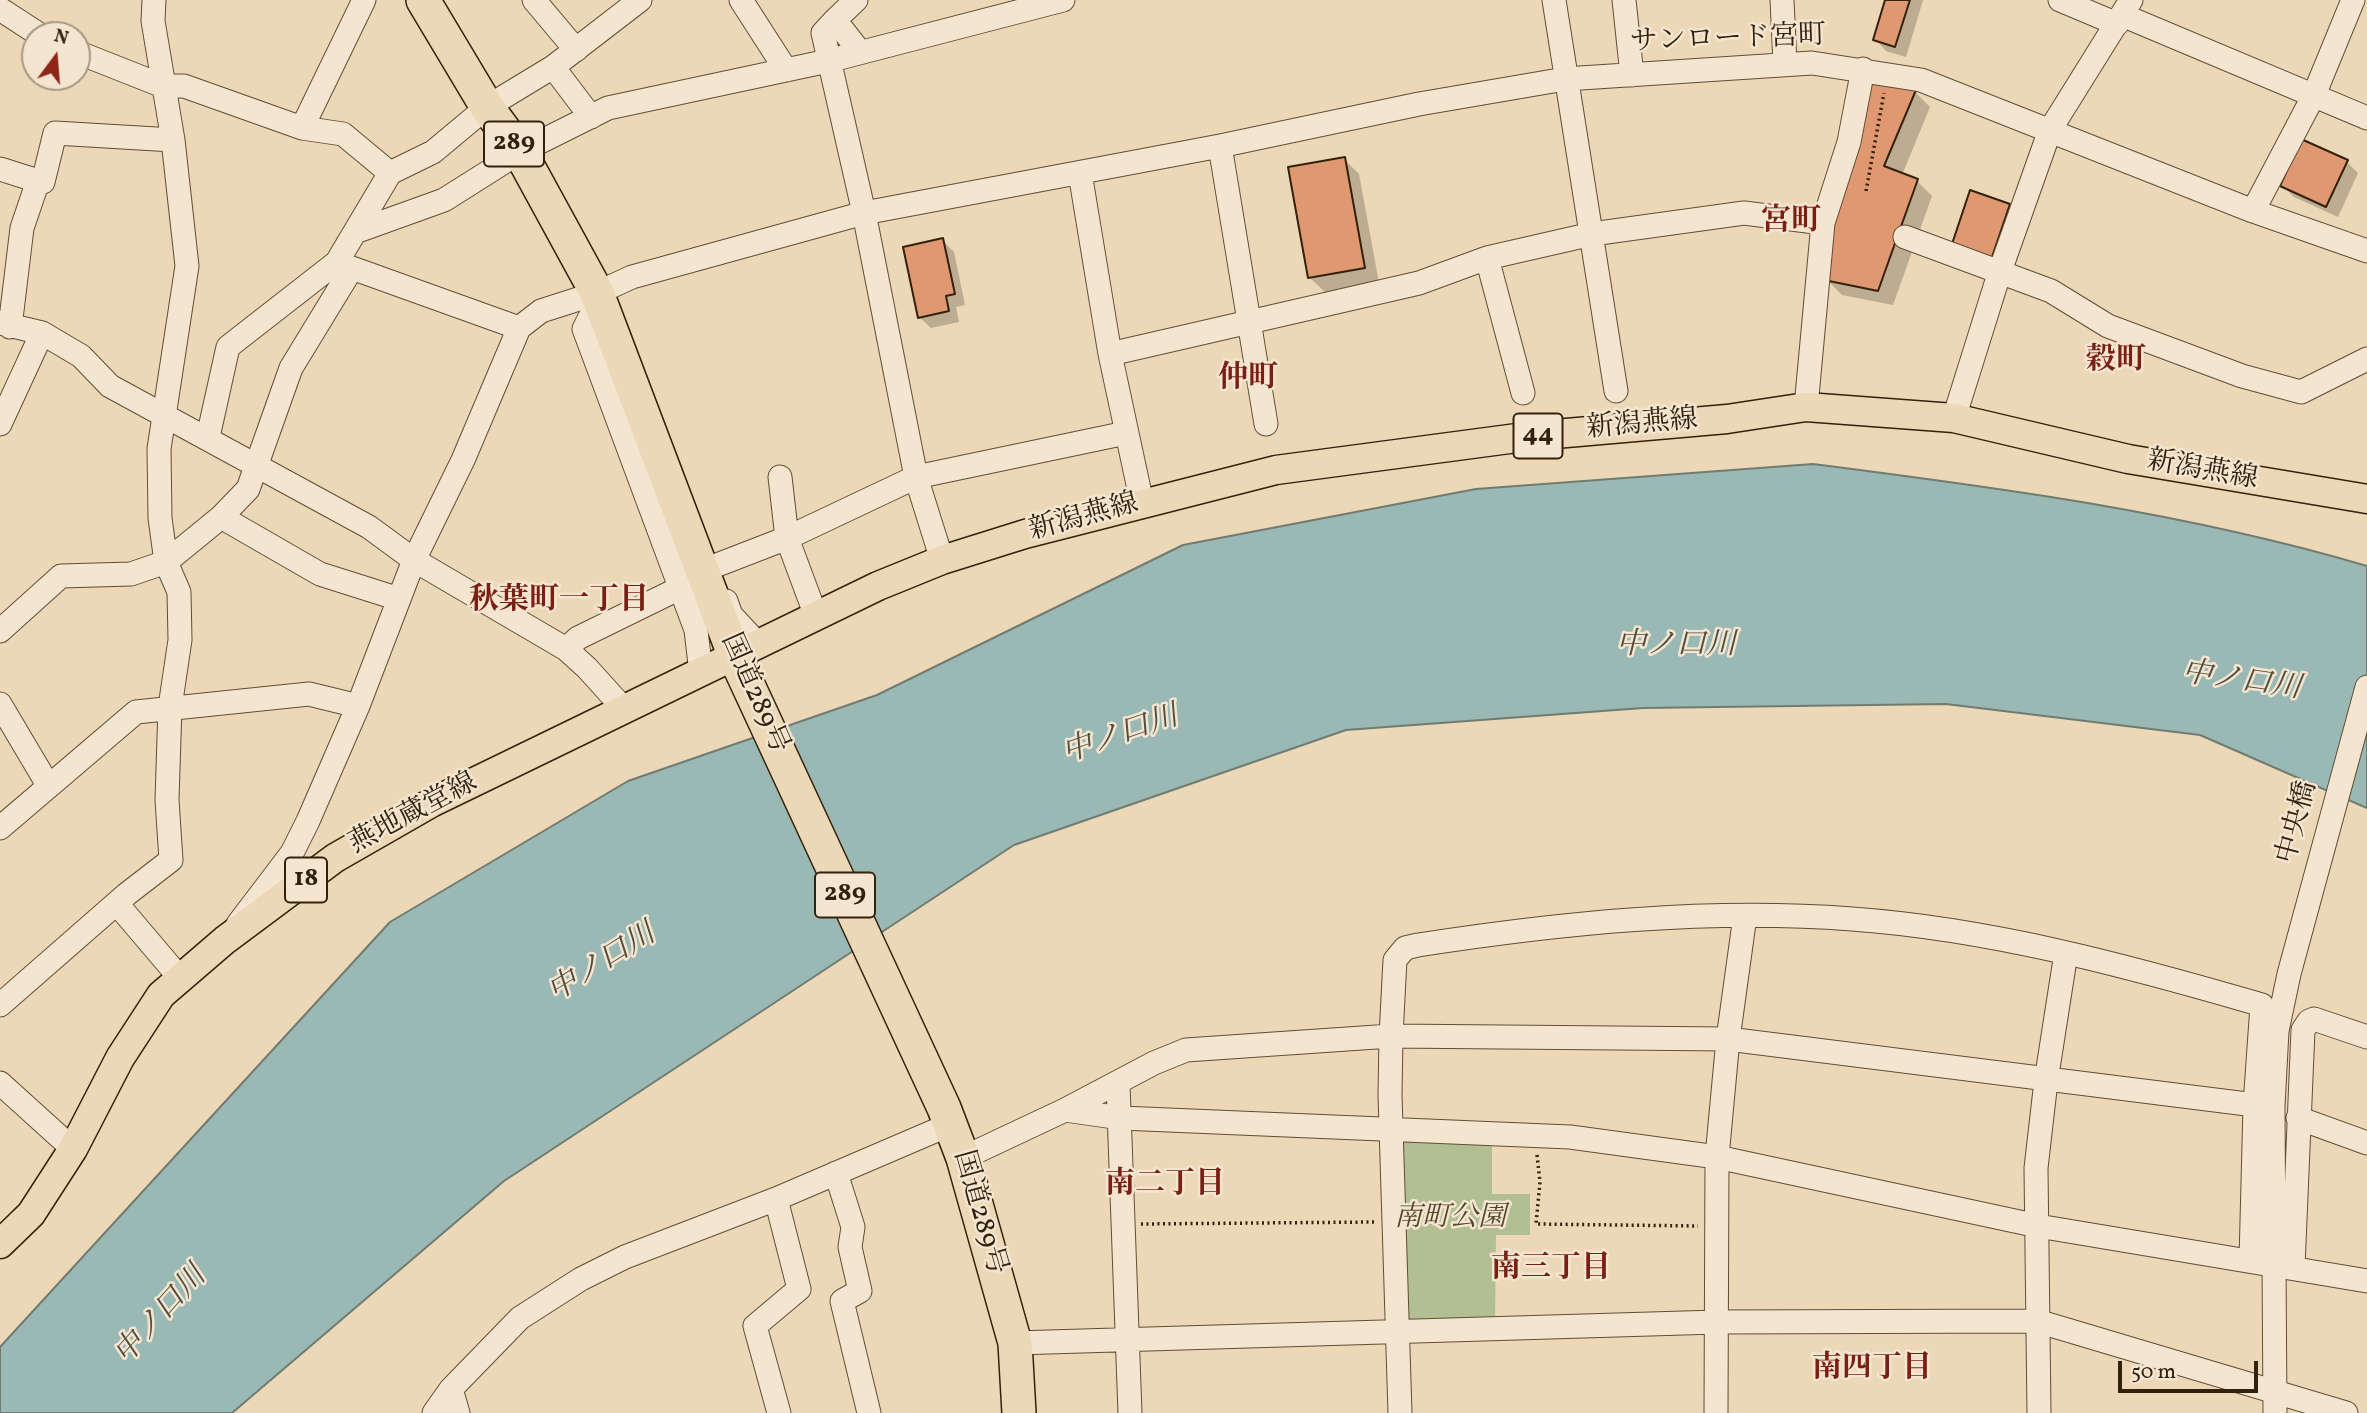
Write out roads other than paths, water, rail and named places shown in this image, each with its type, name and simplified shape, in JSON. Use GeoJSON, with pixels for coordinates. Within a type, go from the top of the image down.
{"type":"FeatureCollection","features":[{"type":"Feature","properties":{"kind":"highway","name":"国道289号"},"geometry":{"type":"LineString","coordinates":[[423,0],[487,107],[520,152],[598,296],[746,661],[948,1116],[963,1158],[1015,1342],[1019,1413]]}},
{"type":"Feature","properties":{"kind":"main road","name":"新潟燕線"},"geometry":{"type":"LineString","coordinates":[[746,661],[816,616],[942,561],[1142,503],[1276,470],[1532,436],[1727,419],[1806,407],[1954,418],[2128,459],[2367,499]]}},
{"type":"Feature","properties":{"kind":"main road","name":"燕地蔵堂線"},"geometry":{"type":"LineString","coordinates":[[0,1244],[31,1214],[73,1149],[127,1048],[160,995],[225,940],[335,858],[431,803],[701,673],[746,661]]}},
{"type":"Feature","properties":{"kind":"street"},"geometry":{"type":"LineString","coordinates":[[0,1005],[118,905],[127,894],[171,860],[167,800],[170,707],[180,640],[179,592],[166,562],[160,518],[159,449],[187,266],[173,140],[153,21],[154,0]]}},
{"type":"Feature","properties":{"kind":"street"},"geometry":{"type":"LineString","coordinates":[[302,128],[364,0]]}},
{"type":"Feature","properties":{"kind":"street"},"geometry":{"type":"LineString","coordinates":[[534,0],[576,50]]}},
{"type":"Feature","properties":{"kind":"street"},"geometry":{"type":"LineString","coordinates":[[0,631],[61,576],[131,574],[166,562],[221,517],[248,489],[255,463],[291,368],[345,265],[355,232],[390,173],[433,152],[487,107],[553,67],[640,0]]}},
{"type":"Feature","properties":{"kind":"street"},"geometry":{"type":"LineString","coordinates":[[741,0],[786,70]]}},
{"type":"Feature","properties":{"kind":"street"},"geometry":{"type":"LineString","coordinates":[[856,0],[823,33],[864,214],[916,477],[942,561]]}},
{"type":"Feature","properties":{"kind":"street"},"geometry":{"type":"LineString","coordinates":[[355,232],[443,200],[520,152],[608,108],[828,61],[1013,6],[1063,0]]}},
{"type":"Feature","properties":{"kind":"street"},"geometry":{"type":"LineString","coordinates":[[1554,0],[1616,391]]}},
{"type":"Feature","properties":{"kind":"street"},"geometry":{"type":"LineString","coordinates":[[1624,0],[1632,75]]}},
{"type":"Feature","properties":{"kind":"street"},"geometry":{"type":"LineString","coordinates":[[1782,0],[1785,64]]}},
{"type":"Feature","properties":{"kind":"street"},"geometry":{"type":"LineString","coordinates":[[2060,0],[2123,13],[2367,118]]}},
{"type":"Feature","properties":{"kind":"street"},"geometry":{"type":"LineString","coordinates":[[2253,211],[2314,95],[2353,0]]}},
{"type":"Feature","properties":{"kind":"street"},"geometry":{"type":"LineString","coordinates":[[0,9],[21,23]]}},
{"type":"Feature","properties":{"kind":"street"},"geometry":{"type":"LineString","coordinates":[[1954,418],[2000,271],[2050,130],[2123,13]]}},
{"type":"Feature","properties":{"kind":"street"},"geometry":{"type":"LineString","coordinates":[[835,20],[860,52]]}},
{"type":"Feature","properties":{"kind":"street"},"geometry":{"type":"LineString","coordinates":[[91,58],[163,86],[184,86],[302,128],[343,134],[390,173]]}},
{"type":"Feature","properties":{"kind":"street","name":"サンロード宮町"},"geometry":{"type":"LineString","coordinates":[[519,328],[541,311],[598,296],[632,277],[864,214],[1220,146],[1419,104],[1565,79],[1812,62],[1921,80],[2253,211],[2367,251]]}},
{"type":"Feature","properties":{"kind":"street"},"geometry":{"type":"LineString","coordinates":[[553,67],[590,117]]}},
{"type":"Feature","properties":{"kind":"street"},"geometry":{"type":"LineString","coordinates":[[1806,407],[1824,223],[1849,142],[1863,69]]}},
{"type":"Feature","properties":{"kind":"street"},"geometry":{"type":"LineString","coordinates":[[0,169],[43,182],[55,133],[173,140]]}},
{"type":"Feature","properties":{"kind":"street"},"geometry":{"type":"LineString","coordinates":[[1220,146],[1266,424]]}},
{"type":"Feature","properties":{"kind":"street"},"geometry":{"type":"LineString","coordinates":[[1080,173],[1110,354],[1142,503]]}},
{"type":"Feature","properties":{"kind":"street"},"geometry":{"type":"LineString","coordinates":[[38,181],[22,228],[5,325],[41,333],[81,356],[110,386],[369,527],[414,560],[566,649],[624,709]]}},
{"type":"Feature","properties":{"kind":"street"},"geometry":{"type":"LineString","coordinates":[[1110,354],[1248,320],[1419,283],[1486,258],[1592,234],[1744,213],[1824,223]]}},
{"type":"Feature","properties":{"kind":"street"},"geometry":{"type":"LineString","coordinates":[[1905,237],[2051,291],[2108,327],[2242,376],[2301,392],[2367,359]]}},
{"type":"Feature","properties":{"kind":"street"},"geometry":{"type":"LineString","coordinates":[[1486,258],[1523,393]]}},
{"type":"Feature","properties":{"kind":"street"},"geometry":{"type":"LineString","coordinates":[[208,437],[228,348],[345,265]]}},
{"type":"Feature","properties":{"kind":"street"},"geometry":{"type":"LineString","coordinates":[[225,940],[292,853],[358,705],[414,560],[463,460],[519,328],[345,265]]}},
{"type":"Feature","properties":{"kind":"street"},"geometry":{"type":"LineString","coordinates":[[701,673],[696,630],[584,329],[598,296],[619,317],[746,661]]}},
{"type":"Feature","properties":{"kind":"street"},"geometry":{"type":"LineString","coordinates":[[0,424],[41,333]]}},
{"type":"Feature","properties":{"kind":"street"},"geometry":{"type":"LineString","coordinates":[[712,566],[787,538],[916,477],[1126,433]]}},
{"type":"Feature","properties":{"kind":"street"},"geometry":{"type":"LineString","coordinates":[[780,477],[787,538],[816,616]]}},
{"type":"Feature","properties":{"kind":"street"},"geometry":{"type":"LineString","coordinates":[[221,517],[320,574],[399,599]]}},
{"type":"Feature","properties":{"kind":"street"},"geometry":{"type":"LineString","coordinates":[[566,649],[578,638],[680,588]]}},
{"type":"Feature","properties":{"kind":"street","name":"中央橋"},"geometry":{"type":"LineString","coordinates":[[2273,1264],[2277,1031],[2289,974],[2367,687]]}},
{"type":"Feature","properties":{"kind":"street"},"geometry":{"type":"LineString","coordinates":[[0,828],[136,712],[309,694],[358,705]]}},
{"type":"Feature","properties":{"kind":"street"},"geometry":{"type":"LineString","coordinates":[[0,704],[48,785]]}},
{"type":"Feature","properties":{"kind":"street"},"geometry":{"type":"LineString","coordinates":[[118,905],[180,978]]}},
{"type":"Feature","properties":{"kind":"street"},"geometry":{"type":"LineString","coordinates":[[1716,1413],[1717,1157],[1728,1039],[1745,916]]}},
{"type":"Feature","properties":{"kind":"street"},"geometry":{"type":"LineString","coordinates":[[1400,1413],[1391,1129],[1391,1035],[1394,970],[1399,953],[1405,948],[1527,928],[1745,916],[1877,922],[2066,953],[2262,1005],[2255,1105],[2273,1264],[2275,1403]]}},
{"type":"Feature","properties":{"kind":"street"},"geometry":{"type":"LineString","coordinates":[[2039,1413],[2036,1168],[2046,1081],[2066,953]]}},
{"type":"Feature","properties":{"kind":"street"},"geometry":{"type":"LineString","coordinates":[[2273,1264],[2298,1118],[2305,1025],[2314,1019],[2367,1037]]}},
{"type":"Feature","properties":{"kind":"street"},"geometry":{"type":"LineString","coordinates":[[963,1158],[1118,1084],[1169,1056],[1197,1048],[1391,1035],[1728,1039],[2046,1081],[2255,1105]]}},
{"type":"Feature","properties":{"kind":"street"},"geometry":{"type":"LineString","coordinates":[[0,1083],[73,1149]]}},
{"type":"Feature","properties":{"kind":"street"},"geometry":{"type":"LineString","coordinates":[[1118,1084],[1130,1413]]}},
{"type":"Feature","properties":{"kind":"street"},"geometry":{"type":"LineString","coordinates":[[1065,1110],[1121,1118],[1570,1137],[1717,1157],[2038,1226],[2367,1281]]}},
{"type":"Feature","properties":{"kind":"street"},"geometry":{"type":"LineString","coordinates":[[434,1413],[451,1389],[520,1318],[581,1279],[625,1256],[776,1199],[836,1173],[948,1116]]}},
{"type":"Feature","properties":{"kind":"street"},"geometry":{"type":"LineString","coordinates":[[2298,1118],[2367,1143]]}},
{"type":"Feature","properties":{"kind":"street"},"geometry":{"type":"LineString","coordinates":[[836,1173],[853,1227],[850,1247],[860,1291],[842,1301],[869,1413]]}},
{"type":"Feature","properties":{"kind":"street"},"geometry":{"type":"LineString","coordinates":[[776,1199],[799,1289],[755,1326],[779,1413]]}},
{"type":"Feature","properties":{"kind":"street"},"geometry":{"type":"LineString","coordinates":[[1015,1342],[1397,1329],[1717,1322],[2036,1321],[2275,1403],[2346,1413]]}},
{"type":"Feature","properties":{"kind":"street"},"geometry":{"type":"LineString","coordinates":[[451,1389],[458,1413]]}},
{"type":"Feature","properties":{"kind":"water","name":"中ノ口川"},"geometry":{"type":"Polygon","coordinates":[[[1813,464],[1953,482],[2161,516],[2298,547],[2367,566],[2367,808],[2200,735],[1946,704],[1643,708],[1346,730],[1014,845],[504,1181],[232,1413],[0,1413],[0,1347],[390,922],[628,781],[877,695],[1183,545],[1476,489],[1813,464]]]}},
{"type":"Feature","properties":{"kind":"district","name":"宮町"},"geometry":{"type":"Point","coordinates":[1791,223]}},
{"type":"Feature","properties":{"kind":"district","name":"穀町"},"geometry":{"type":"Point","coordinates":[2116,362]}},
{"type":"Feature","properties":{"kind":"district","name":"仲町"},"geometry":{"type":"Point","coordinates":[1248,380]}},
{"type":"Feature","properties":{"kind":"district","name":"秋葉町一丁目"},"geometry":{"type":"Point","coordinates":[559,602]}},
{"type":"Feature","properties":{"kind":"district","name":"南二丁目"},"geometry":{"type":"Point","coordinates":[1165,1186]}},
{"type":"Feature","properties":{"kind":"district","name":"南三丁目"},"geometry":{"type":"Point","coordinates":[1551,1270]}},
{"type":"Feature","properties":{"kind":"district","name":"南四丁目"},"geometry":{"type":"Point","coordinates":[1872,1370]}},
{"type":"Feature","properties":{"kind":"park label","name":"南町公園"},"geometry":{"type":"Point","coordinates":[1450,1220]}}]}
